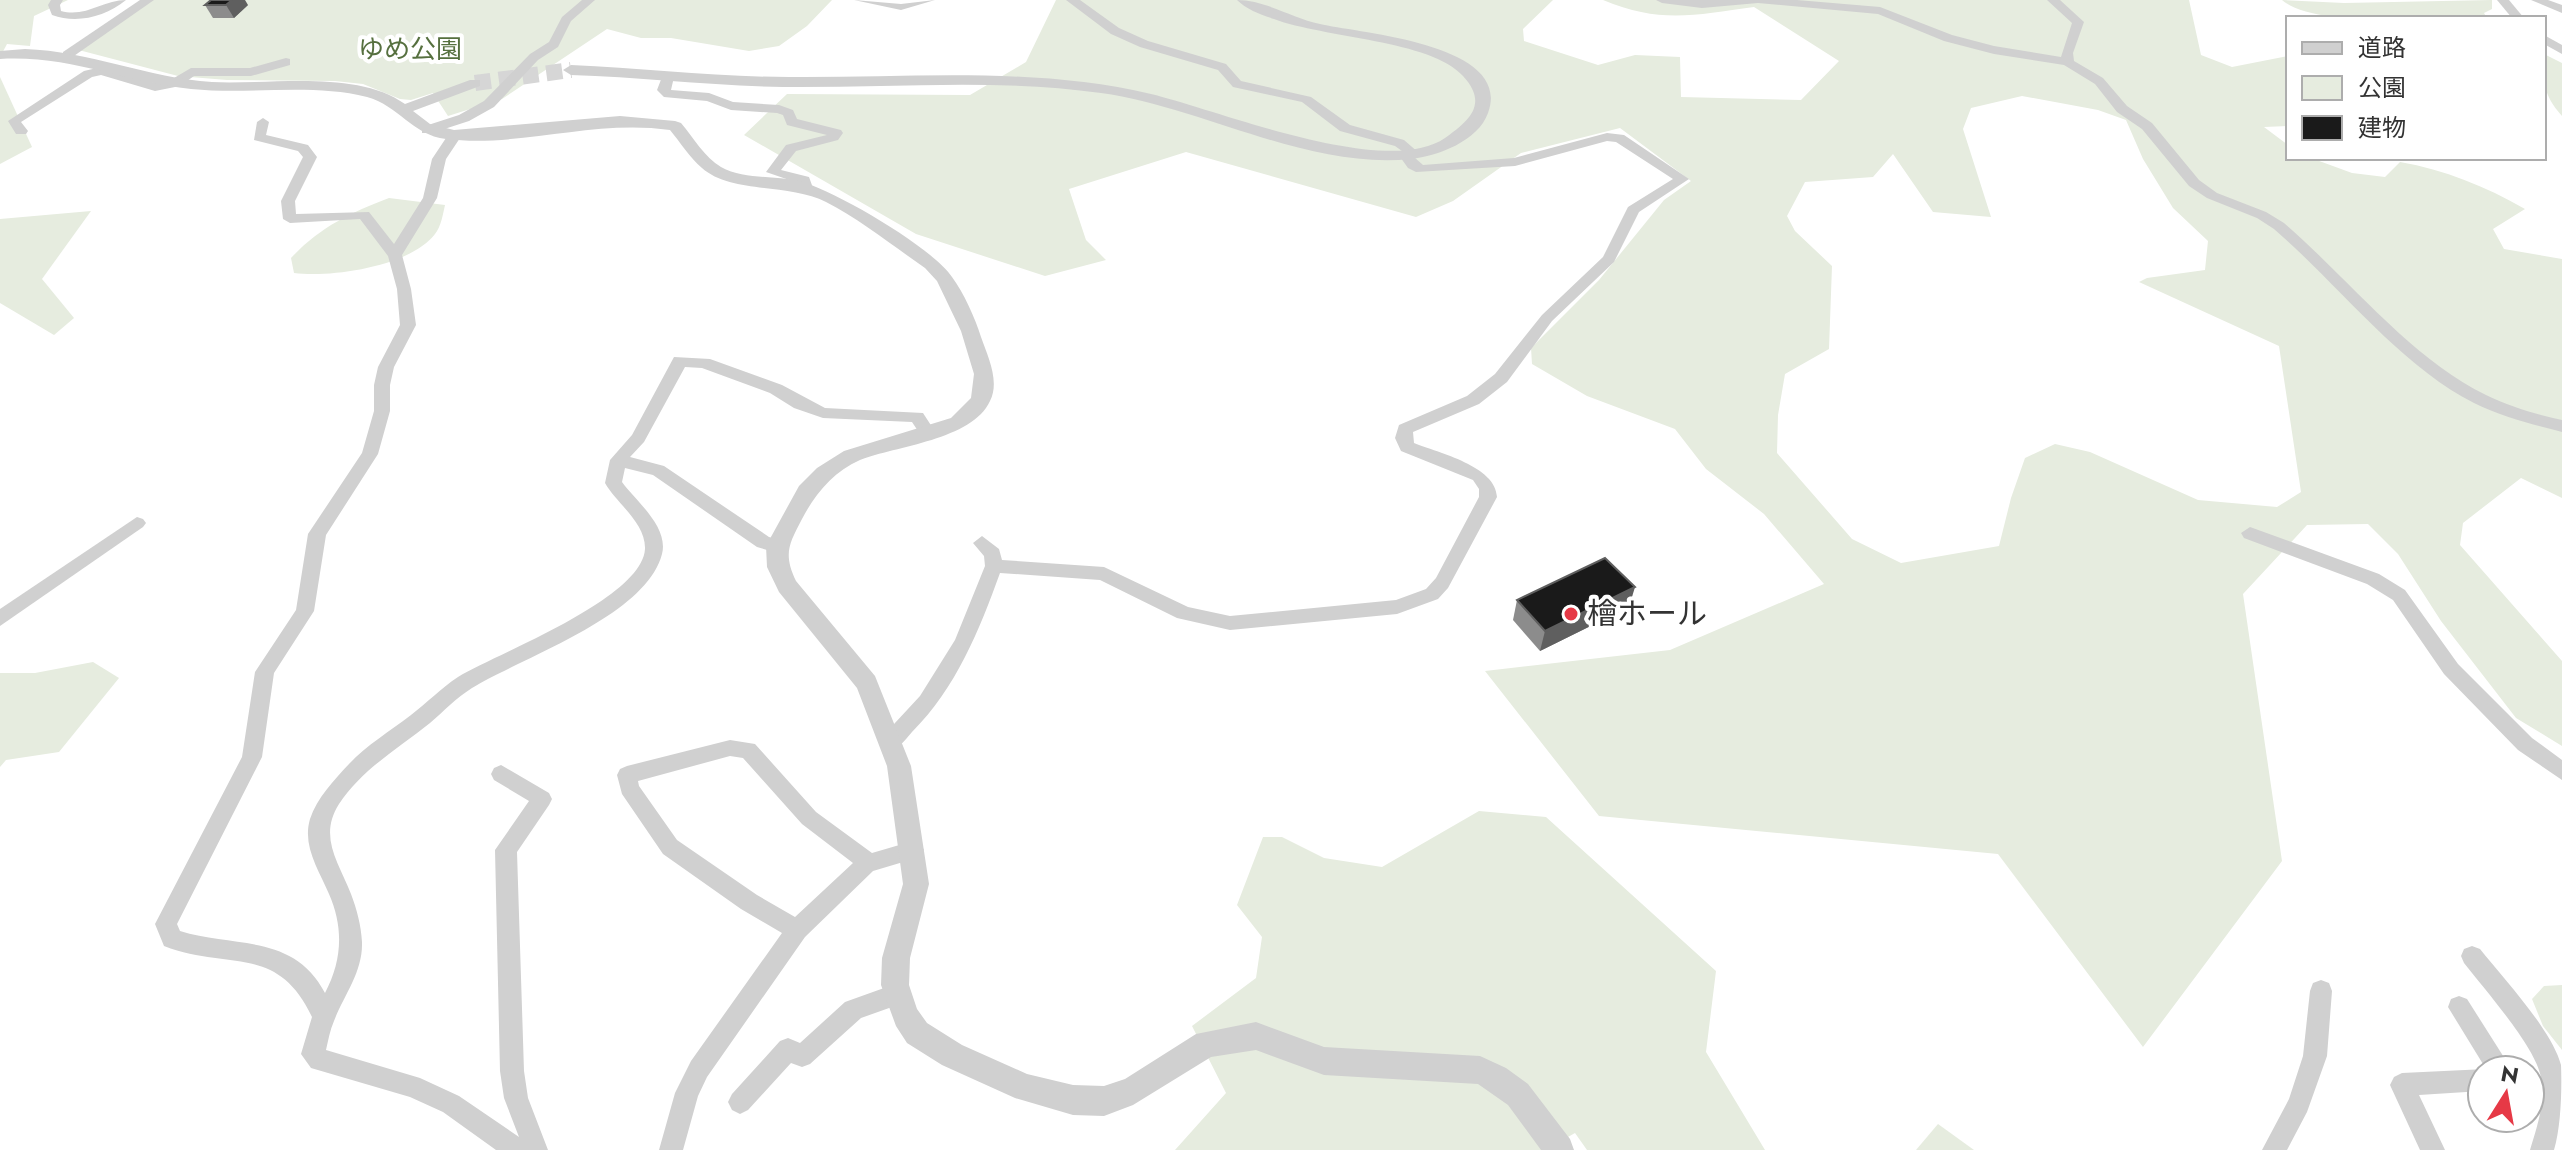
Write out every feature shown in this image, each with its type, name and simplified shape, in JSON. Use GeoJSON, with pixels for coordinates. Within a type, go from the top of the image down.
{"type":"FeatureCollection","features":[{"type":"Feature","properties":{"kind":"street"},"geometry":{"type":"LineString","coordinates":[[57,0],[56,13],[74,17],[91,14],[120,0]]}},
{"type":"Feature","properties":{"kind":"street"},"geometry":{"type":"LineString","coordinates":[[67,55],[148,0]]}},
{"type":"Feature","properties":{"kind":"street"},"geometry":{"type":"LineString","coordinates":[[427,130],[464,118],[489,104],[534,57],[554,44],[566,19],[589,0]]}},
{"type":"Feature","properties":{"kind":"street"},"geometry":{"type":"LineString","coordinates":[[860,0],[901,7],[929,0]]}},
{"type":"Feature","properties":{"kind":"street"},"geometry":{"type":"LineString","coordinates":[[994,566],[1034,571],[1090,571],[1184,613],[1218,623],[1397,607],[1432,594],[1449,570],[1488,497],[1488,488],[1479,476],[1407,447],[1403,438],[1405,429],[1473,400],[1501,378],[1547,318],[1609,259],[1633,210],[1682,179],[1619,138],[1607,137],[1515,162],[1421,169],[1413,165],[1398,140],[1374,138],[1345,129],[1313,103],[1283,92],[1237,84],[1222,67],[1144,44],[1115,31],[1072,0]]}},
{"type":"Feature","properties":{"kind":"street"},"geometry":{"type":"LineString","coordinates":[[571,70],[783,82],[1029,81],[1093,87],[1198,111],[1343,152],[1408,153],[1452,140],[1477,119],[1483,96],[1475,79],[1461,64],[1425,49],[1316,27],[1264,11],[1244,0]]}},
{"type":"Feature","properties":{"kind":"street"},"geometry":{"type":"LineString","coordinates":[[1662,0],[1702,5],[1758,0],[1880,11],[1948,38],[1994,50],[2068,62],[2097,80],[2122,110],[2148,128],[2186,177],[2221,200],[2277,223],[2423,361],[2454,384],[2505,411],[2541,423],[2562,426]]}},
{"type":"Feature","properties":{"kind":"street"},"geometry":{"type":"LineString","coordinates":[[2053,0],[2078,22],[2067,53],[2068,62]]}},
{"type":"Feature","properties":{"kind":"street"},"geometry":{"type":"LineString","coordinates":[[2503,0],[2516,16]]}},
{"type":"Feature","properties":{"kind":"street"},"geometry":{"type":"LineString","coordinates":[[2537,0],[2562,9]]}},
{"type":"Feature","properties":{"kind":"street"},"geometry":{"type":"LineString","coordinates":[[0,55],[31,52],[67,55],[175,82],[343,88],[388,99],[412,122],[427,130],[455,135],[592,122],[656,122],[675,126],[706,164],[716,171],[732,177],[806,188],[832,198],[931,264],[954,295],[970,331],[984,374],[985,388],[981,400],[958,423],[851,456],[824,473],[799,502],[777,546],[778,567],[787,586],[867,683],[899,766],[913,850],[915,894],[896,958],[895,985],[911,1024],[933,1045],[1025,1088],[1073,1100],[1104,1101],[1133,1091],[1206,1044],[1256,1036],[1324,1061],[1480,1070],[1504,1080],[1524,1098],[1559,1150]]}},
{"type":"Feature","properties":{"kind":"street"},"geometry":{"type":"LineString","coordinates":[[21,131],[14,121],[88,74],[101,71],[155,87],[175,82],[191,72],[251,72],[286,62]]}},
{"type":"Feature","properties":{"kind":"street"},"geometry":{"type":"LineString","coordinates":[[668,77],[663,90],[668,94],[709,97],[731,106],[779,109],[788,113],[792,122],[836,133],[833,137],[791,148],[773,172],[799,177],[804,180],[806,188]]}},
{"type":"Feature","properties":{"kind":"street"},"geometry":{"type":"LineString","coordinates":[[402,110],[475,83]]}},
{"type":"Feature","properties":{"kind":"street"},"geometry":{"type":"LineString","coordinates":[[263,122],[259,137],[303,148],[310,157],[288,201],[290,219],[364,215],[395,255],[404,289],[408,325],[386,367],[380,399],[382,411],[370,454],[317,534],[305,611],[265,672],[252,757],[166,924],[172,939],[183,944],[203,949],[268,954],[294,971],[311,989],[324,1016]]}},
{"type":"Feature","properties":{"kind":"street"},"geometry":{"type":"LineString","coordinates":[[395,255],[430,198],[439,159],[455,135]]}},
{"type":"Feature","properties":{"kind":"street"},"geometry":{"type":"LineString","coordinates":[[517,1150],[451,1104],[412,1086],[319,1060],[313,1054],[324,1016],[347,971],[351,944],[340,894],[319,850],[316,835],[322,816],[356,770],[465,682],[561,634],[635,583],[653,555],[653,544],[647,527],[613,483],[618,460],[638,438],[680,361],[704,363],[776,389],[823,413],[917,417],[928,433]]}},
{"type":"Feature","properties":{"kind":"street"},"geometry":{"type":"LineString","coordinates":[[618,460],[658,470],[763,542],[777,546]]}},
{"type":"Feature","properties":{"kind":"street"},"geometry":{"type":"LineString","coordinates":[[0,619],[137,523]]}},
{"type":"Feature","properties":{"kind":"street"},"geometry":{"type":"LineString","coordinates":[[2250,533],[2373,579],[2399,595],[2460,678],[2525,744],[2562,771]]}},
{"type":"Feature","properties":{"kind":"street"},"geometry":{"type":"LineString","coordinates":[[889,743],[918,716],[946,680],[966,639],[994,566],[993,554],[982,543]]}},
{"type":"Feature","properties":{"kind":"street"},"geometry":{"type":"LineString","coordinates":[[797,930],[749,902],[670,847],[629,788],[627,775],[730,748],[748,750],[809,818],[869,863]]}},
{"type":"Feature","properties":{"kind":"street"},"geometry":{"type":"LineString","coordinates":[[501,774],[542,799],[506,850],[512,1071],[516,1098],[536,1150]]}},
{"type":"Feature","properties":{"kind":"street"},"geometry":{"type":"LineString","coordinates":[[671,1150],[687,1093],[699,1069],[797,930],[842,883],[869,863],[913,850]]}},
{"type":"Feature","properties":{"kind":"street"},"geometry":{"type":"LineString","coordinates":[[2472,956],[2515,1011],[2553,1072],[2555,1108],[2542,1150]]}},
{"type":"Feature","properties":{"kind":"street"},"geometry":{"type":"LineString","coordinates":[[2274,1150],[2299,1104],[2315,1056],[2321,991]]}},
{"type":"Feature","properties":{"kind":"street"},"geometry":{"type":"LineString","coordinates":[[740,1102],[788,1049],[802,1056],[853,1010],[898,994]]}},
{"type":"Feature","properties":{"kind":"street"},"geometry":{"type":"LineString","coordinates":[[2459,1007],[2490,1054]]}},
{"type":"Feature","properties":{"kind":"street"},"geometry":{"type":"LineString","coordinates":[[2433,1150],[2402,1085],[2466,1080]]}},
{"type":"Feature","properties":{"kind":"green space"},"geometry":{"type":"Polygon","coordinates":[[[0,0],[68,0],[34,16],[30,46],[7,44],[0,57],[0,0]]]}},
{"type":"Feature","properties":{"kind":"green space","name":"ゆめ公園"},"geometry":{"type":"Polygon","coordinates":[[[142,0],[832,0],[807,26],[779,46],[749,51],[671,38],[641,38],[607,29],[502,99],[448,116],[433,93],[411,100],[400,99],[363,84],[335,81],[227,80],[178,76],[71,48],[142,0]]]}},
{"type":"Feature","properties":{"kind":"green space"},"geometry":{"type":"Polygon","coordinates":[[[1056,0],[1553,0],[1523,29],[1524,41],[1598,65],[1635,55],[1680,57],[1681,97],[1801,100],[1839,61],[1754,7],[1678,16],[1623,8],[1603,0],[2189,0],[2201,55],[2232,67],[2286,56],[2286,126],[2264,127],[2286,144],[2286,160],[2316,160],[2352,173],[2385,177],[2400,162],[2464,180],[2525,209],[2493,229],[2504,249],[2562,259],[2562,498],[2521,478],[2463,523],[2460,545],[2562,661],[2562,746],[2516,718],[2441,621],[2398,554],[2368,524],[2307,525],[2243,594],[2282,861],[2143,1047],[1998,854],[1599,816],[1485,671],[1670,650],[1824,584],[1764,514],[1706,469],[1675,429],[1587,396],[1532,364],[1531,348],[1599,280],[1664,200],[1691,181],[1620,128],[1521,153],[1453,201],[1416,217],[1186,152],[1069,189],[1086,240],[1106,260],[1045,276],[916,234],[744,135],[787,94],[970,95],[1026,62],[1056,0]],[[2022,96],[1971,108],[1963,129],[1991,217],[1933,212],[1893,154],[1873,177],[1805,182],[1787,216],[1795,231],[1832,266],[1829,349],[1785,374],[1778,415],[1777,453],[1852,539],[1901,563],[1999,546],[2025,458],[2055,444],[2090,452],[2198,500],[2277,507],[2301,492],[2279,346],[2139,282],[2147,278],[2205,270],[2208,241],[2173,208],[2143,159],[2126,120],[2098,110],[2022,96]]]}},
{"type":"Feature","properties":{"kind":"green space"},"geometry":{"type":"Polygon","coordinates":[[[2282,0],[2344,3],[2492,0],[2492,9],[2484,13],[2486,16],[2330,16],[2298,9],[2282,0]]]}},
{"type":"Feature","properties":{"kind":"green space"},"geometry":{"type":"Polygon","coordinates":[[[2546,55],[2562,63],[2562,116],[2546,87],[2546,55]]]}},
{"type":"Feature","properties":{"kind":"green space"},"geometry":{"type":"Polygon","coordinates":[[[0,77],[32,147],[0,164],[0,77]]]}},
{"type":"Feature","properties":{"kind":"green space"},"geometry":{"type":"Polygon","coordinates":[[[389,198],[445,205],[435,234],[424,245],[390,262],[370,267],[329,274],[294,273],[291,258],[324,229],[389,198]]]}},
{"type":"Feature","properties":{"kind":"green space"},"geometry":{"type":"Polygon","coordinates":[[[91,211],[42,279],[74,318],[54,335],[0,303],[0,219],[91,211]]]}},
{"type":"Feature","properties":{"kind":"green space"},"geometry":{"type":"Polygon","coordinates":[[[93,662],[119,678],[59,752],[6,760],[0,767],[0,673],[35,673],[93,662]]]}},
{"type":"Feature","properties":{"kind":"green space"},"geometry":{"type":"Polygon","coordinates":[[[1479,811],[1546,817],[1716,971],[1706,1052],[1765,1150],[1587,1150],[1575,1133],[1545,1150],[1175,1150],[1226,1093],[1192,1026],[1256,978],[1262,937],[1237,905],[1263,837],[1282,837],[1324,858],[1382,867],[1479,811]]]}},
{"type":"Feature","properties":{"kind":"green space"},"geometry":{"type":"Polygon","coordinates":[[[2562,985],[2562,1050],[2543,1026],[2532,999],[2544,986],[2562,985]]]}},
{"type":"Feature","properties":{"kind":"green space"},"geometry":{"type":"Polygon","coordinates":[[[1938,1124],[1974,1150],[1916,1150],[1938,1124]]]}},
{"type":"Feature","properties":{"kind":"building"},"geometry":{"type":"Polygon","coordinates":[[[211,0],[232,0],[226,5],[205,5],[211,0]]]}},
{"type":"Feature","properties":{"kind":"building"},"geometry":{"type":"Polygon","coordinates":[[[1605,558],[1635,587],[1545,631],[1517,600],[1605,558]]]}},
{"type":"Feature","properties":{"kind":"tunnel"},"geometry":{"type":"LineString","coordinates":[[475,83],[571,70]]}},
{"type":"Feature","properties":{"kind":"place","name":"檜ホール"},"geometry":{"type":"Point","coordinates":[1571,614]}}]}
